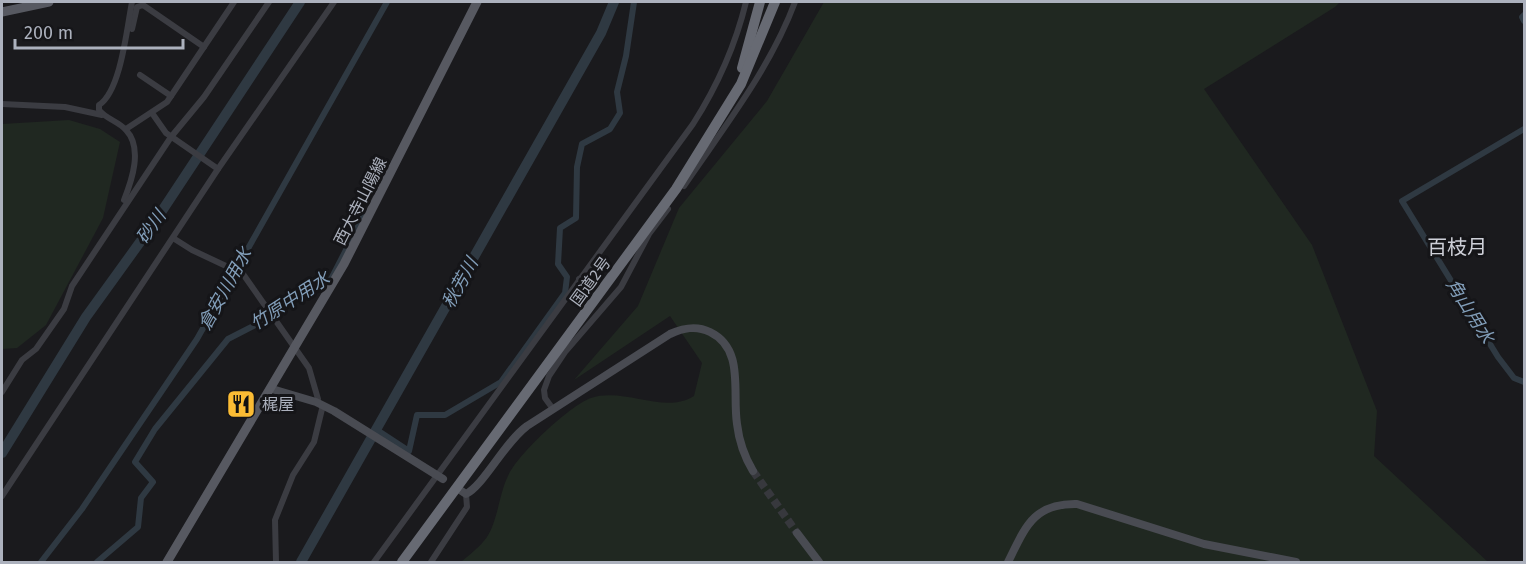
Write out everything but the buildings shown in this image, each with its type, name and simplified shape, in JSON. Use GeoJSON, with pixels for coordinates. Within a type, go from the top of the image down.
{"type":"FeatureCollection","features":[{"type":"Feature","properties":{"kind":"highway"},"geometry":{"type":"LineString","coordinates":[[725,113],[746,60],[760,2]]}},
{"type":"Feature","properties":{"kind":"highway","name":"国道2号"},"geometry":{"type":"LineString","coordinates":[[402,562],[676,189],[725,113],[753,60],[775,4]]}},
{"type":"Feature","properties":{"kind":"main road"},"geometry":{"type":"LineString","coordinates":[[2,12],[49,2]]}},
{"type":"Feature","properties":{"kind":"main road","name":"西大寺山陽線"},"geometry":{"type":"LineString","coordinates":[[167,562],[272,389],[344,264],[477,2]]}},
{"type":"Feature","properties":{"kind":"street"},"geometry":{"type":"LineString","coordinates":[[102,115],[99,105],[106,100],[119,65],[132,2]]}},
{"type":"Feature","properties":{"kind":"street"},"geometry":{"type":"LineString","coordinates":[[126,129],[152,113],[171,96],[234,2]]}},
{"type":"Feature","properties":{"kind":"street"},"geometry":{"type":"LineString","coordinates":[[2,392],[22,360],[36,349],[64,309],[72,286],[172,137],[204,97],[269,2]]}},
{"type":"Feature","properties":{"kind":"street"},"geometry":{"type":"LineString","coordinates":[[2,496],[218,169],[334,2]]}},
{"type":"Feature","properties":{"kind":"street"},"geometry":{"type":"LineString","coordinates":[[374,562],[439,477],[579,279],[670,158],[715,89],[728,61],[746,2]]}},
{"type":"Feature","properties":{"kind":"street"},"geometry":{"type":"LineString","coordinates":[[553,409],[545,398],[544,390],[549,376],[565,352],[610,303],[632,270],[649,234],[746,97],[781,36],[795,2]]}},
{"type":"Feature","properties":{"kind":"street"},"geometry":{"type":"LineString","coordinates":[[132,29],[136,7],[143,5],[204,47]]}},
{"type":"Feature","properties":{"kind":"street"},"geometry":{"type":"LineString","coordinates":[[140,75],[171,96]]}},
{"type":"Feature","properties":{"kind":"street"},"geometry":{"type":"LineString","coordinates":[[2,104],[65,107],[102,115],[126,129],[135,146],[135,158],[124,200]]}},
{"type":"Feature","properties":{"kind":"street"},"geometry":{"type":"LineString","coordinates":[[152,113],[159,126],[218,169]]}},
{"type":"Feature","properties":{"kind":"street"},"geometry":{"type":"LineString","coordinates":[[173,238],[192,250],[239,270],[296,348],[314,381],[320,404],[314,441],[293,475],[275,520],[276,562]]}},
{"type":"Feature","properties":{"kind":"street"},"geometry":{"type":"LineString","coordinates":[[579,279],[588,287]]}},
{"type":"Feature","properties":{"kind":"street"},"geometry":{"type":"LineString","coordinates":[[602,298],[610,303]]}},
{"type":"Feature","properties":{"kind":"street"},"geometry":{"type":"LineString","coordinates":[[431,562],[467,507],[463,492],[476,488],[516,434],[670,334],[688,328],[706,330],[721,339],[731,354],[735,371],[738,434],[753,471]]}},
{"type":"Feature","properties":{"kind":"street"},"geometry":{"type":"LineString","coordinates":[[272,389],[320,404],[439,477]]}},
{"type":"Feature","properties":{"kind":"street"},"geometry":{"type":"LineString","coordinates":[[1008,562],[1033,518],[1052,506],[1064,503],[1077,504],[1204,544],[1296,562]]}},
{"type":"Feature","properties":{"kind":"street"},"geometry":{"type":"LineString","coordinates":[[797,533],[819,562]]}},
{"type":"Feature","properties":{"kind":"shaded area"},"geometry":{"type":"Polygon","coordinates":[[[824,2],[1340,2],[1204,89],[1312,245],[1377,411],[1374,456],[1488,562],[461,562],[478,547],[491,530],[505,483],[513,467],[532,444],[581,403],[591,398],[604,396],[670,403],[694,396],[702,363],[670,316],[574,380],[638,306],[679,208],[767,101],[824,2]]]}},
{"type":"Feature","properties":{"kind":"shaded area"},"geometry":{"type":"Polygon","coordinates":[[[69,120],[100,129],[120,142],[103,218],[46,325],[17,348],[2,349],[2,124],[69,120]]]}},
{"type":"Feature","properties":{"kind":"waterway","name":"砂川"},"geometry":{"type":"LineString","coordinates":[[2,453],[86,317],[156,220],[300,2]]}},
{"type":"Feature","properties":{"kind":"waterway","name":"倉安川用水"},"geometry":{"type":"LineString","coordinates":[[41,562],[82,509],[197,339],[387,2]]}},
{"type":"Feature","properties":{"kind":"waterway","name":"秋芳川"},"geometry":{"type":"LineString","coordinates":[[301,562],[601,33],[614,2]]}},
{"type":"Feature","properties":{"kind":"waterway"},"geometry":{"type":"LineString","coordinates":[[377,430],[409,451],[417,415],[445,415],[501,382],[565,293],[567,277],[558,264],[560,228],[576,218],[577,167],[582,144],[610,129],[620,113],[617,92],[626,56],[634,2]]}},
{"type":"Feature","properties":{"kind":"waterway","name":"角山用水"},"geometry":{"type":"LineString","coordinates":[[1524,15],[1522,17],[1524,21]]}},
{"type":"Feature","properties":{"kind":"waterway","name":"角山用水"},"geometry":{"type":"LineString","coordinates":[[1524,129],[1402,201],[1498,357],[1514,378],[1524,382]]}},
{"type":"Feature","properties":{"kind":"waterway","name":"竹原中用水"},"geometry":{"type":"LineString","coordinates":[[97,562],[138,527],[141,498],[153,482],[135,462],[155,429],[228,339],[271,317],[304,290],[331,279],[365,213]]}},
{"type":"Feature","properties":{"kind":"tunnel"},"geometry":{"type":"LineString","coordinates":[[753,471],[797,533]]}},
{"type":"Feature","properties":{"kind":"place","name":"梶屋"},"geometry":{"type":"Point","coordinates":[241,404]}},
{"type":"Feature","properties":{"kind":"district","name":"百枝月"},"geometry":{"type":"Point","coordinates":[1457,247]}}]}
